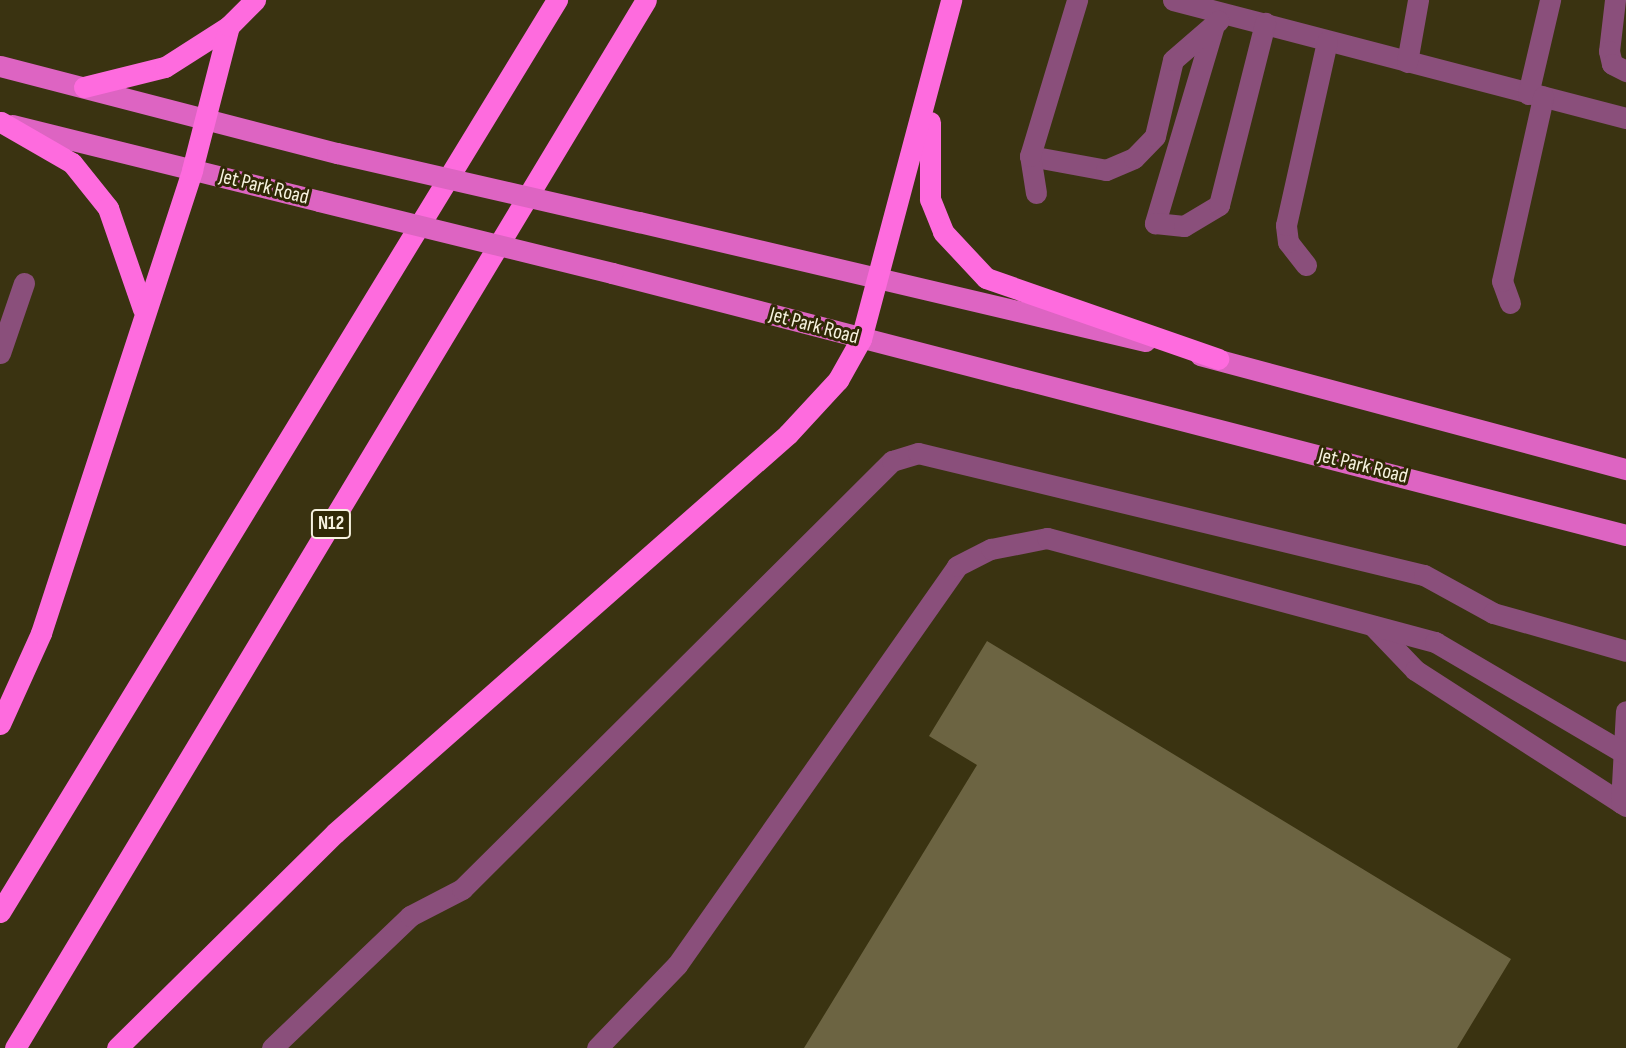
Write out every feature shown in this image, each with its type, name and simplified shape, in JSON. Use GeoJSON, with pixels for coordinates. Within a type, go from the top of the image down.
{"type":"FeatureCollection","features":[{"type":"Feature","properties":{"kind":"highway"},"geometry":{"type":"LineString","coordinates":[[84,87],[165,67],[229,26],[255,0]]}},
{"type":"Feature","properties":{"kind":"highway"},"geometry":{"type":"LineString","coordinates":[[0,912],[557,0]]}},
{"type":"Feature","properties":{"kind":"highway","name":"N12"},"geometry":{"type":"LineString","coordinates":[[16,1048],[646,0]]}},
{"type":"Feature","properties":{"kind":"highway"},"geometry":{"type":"LineString","coordinates":[[117,1048],[335,833],[788,434],[838,380],[862,339],[875,276],[951,0]]}},
{"type":"Feature","properties":{"kind":"highway"},"geometry":{"type":"LineString","coordinates":[[0,724],[41,633],[143,311],[192,170],[229,26]]}},
{"type":"Feature","properties":{"kind":"highway"},"geometry":{"type":"LineString","coordinates":[[940,47],[925,158],[929,198],[963,259],[986,278],[1217,359]]}},
{"type":"Feature","properties":{"kind":"highway"},"geometry":{"type":"LineString","coordinates":[[0,122],[72,163],[108,208],[143,311]]}},
{"type":"Feature","properties":{"kind":"main road"},"geometry":{"type":"LineString","coordinates":[[0,66],[337,153],[875,276],[1217,359],[1626,469]]}},
{"type":"Feature","properties":{"kind":"main road","name":"Jet Park Road"},"geometry":{"type":"LineString","coordinates":[[0,122],[612,273],[1626,535]]}},
{"type":"Feature","properties":{"kind":"lane"},"geometry":{"type":"LineString","coordinates":[[1036,193],[1030,156],[1077,0]]}},
{"type":"Feature","properties":{"kind":"lane"},"geometry":{"type":"LineString","coordinates":[[1173,0],[1219,20],[1265,23],[1626,118]]}},
{"type":"Feature","properties":{"kind":"lane"},"geometry":{"type":"LineString","coordinates":[[1407,62],[1418,0]]}},
{"type":"Feature","properties":{"kind":"lane"},"geometry":{"type":"LineString","coordinates":[[1510,303],[1503,281],[1550,0]]}},
{"type":"Feature","properties":{"kind":"lane"},"geometry":{"type":"LineString","coordinates":[[1615,0],[1609,51],[1612,64],[1626,71]]}},
{"type":"Feature","properties":{"kind":"lane"},"geometry":{"type":"LineString","coordinates":[[1030,156],[1107,170],[1134,158],[1155,136],[1173,60],[1219,20]]}},
{"type":"Feature","properties":{"kind":"lane"},"geometry":{"type":"LineString","coordinates":[[1219,20],[1155,223],[1184,226],[1219,205],[1265,23]]}},
{"type":"Feature","properties":{"kind":"lane"},"geometry":{"type":"LineString","coordinates":[[1306,265],[1288,242],[1286,225],[1327,41]]}},
{"type":"Feature","properties":{"kind":"lane"},"geometry":{"type":"LineString","coordinates":[[0,354],[23,283]]}},
{"type":"Feature","properties":{"kind":"lane"},"geometry":{"type":"LineString","coordinates":[[272,1048],[410,916],[462,889],[892,461],[918,453],[1424,575],[1493,613],[1626,651]]}},
{"type":"Feature","properties":{"kind":"lane"},"geometry":{"type":"LineString","coordinates":[[1604,463],[1626,461]]}},
{"type":"Feature","properties":{"kind":"lane"},"geometry":{"type":"LineString","coordinates":[[597,1048],[677,965],[957,566],[991,549],[1047,538],[1435,642],[1623,752]]}},
{"type":"Feature","properties":{"kind":"lane"},"geometry":{"type":"LineString","coordinates":[[1372,625],[1415,670],[1623,805]]}},
{"type":"Feature","properties":{"kind":"lane"},"geometry":{"type":"LineString","coordinates":[[1623,805],[1626,711]]}},
{"type":"Feature","properties":{"kind":"building"},"geometry":{"type":"Polygon","coordinates":[[[987,641],[1511,959],[1457,1048],[804,1048],[977,765],[929,736],[987,641]]]}}]}
